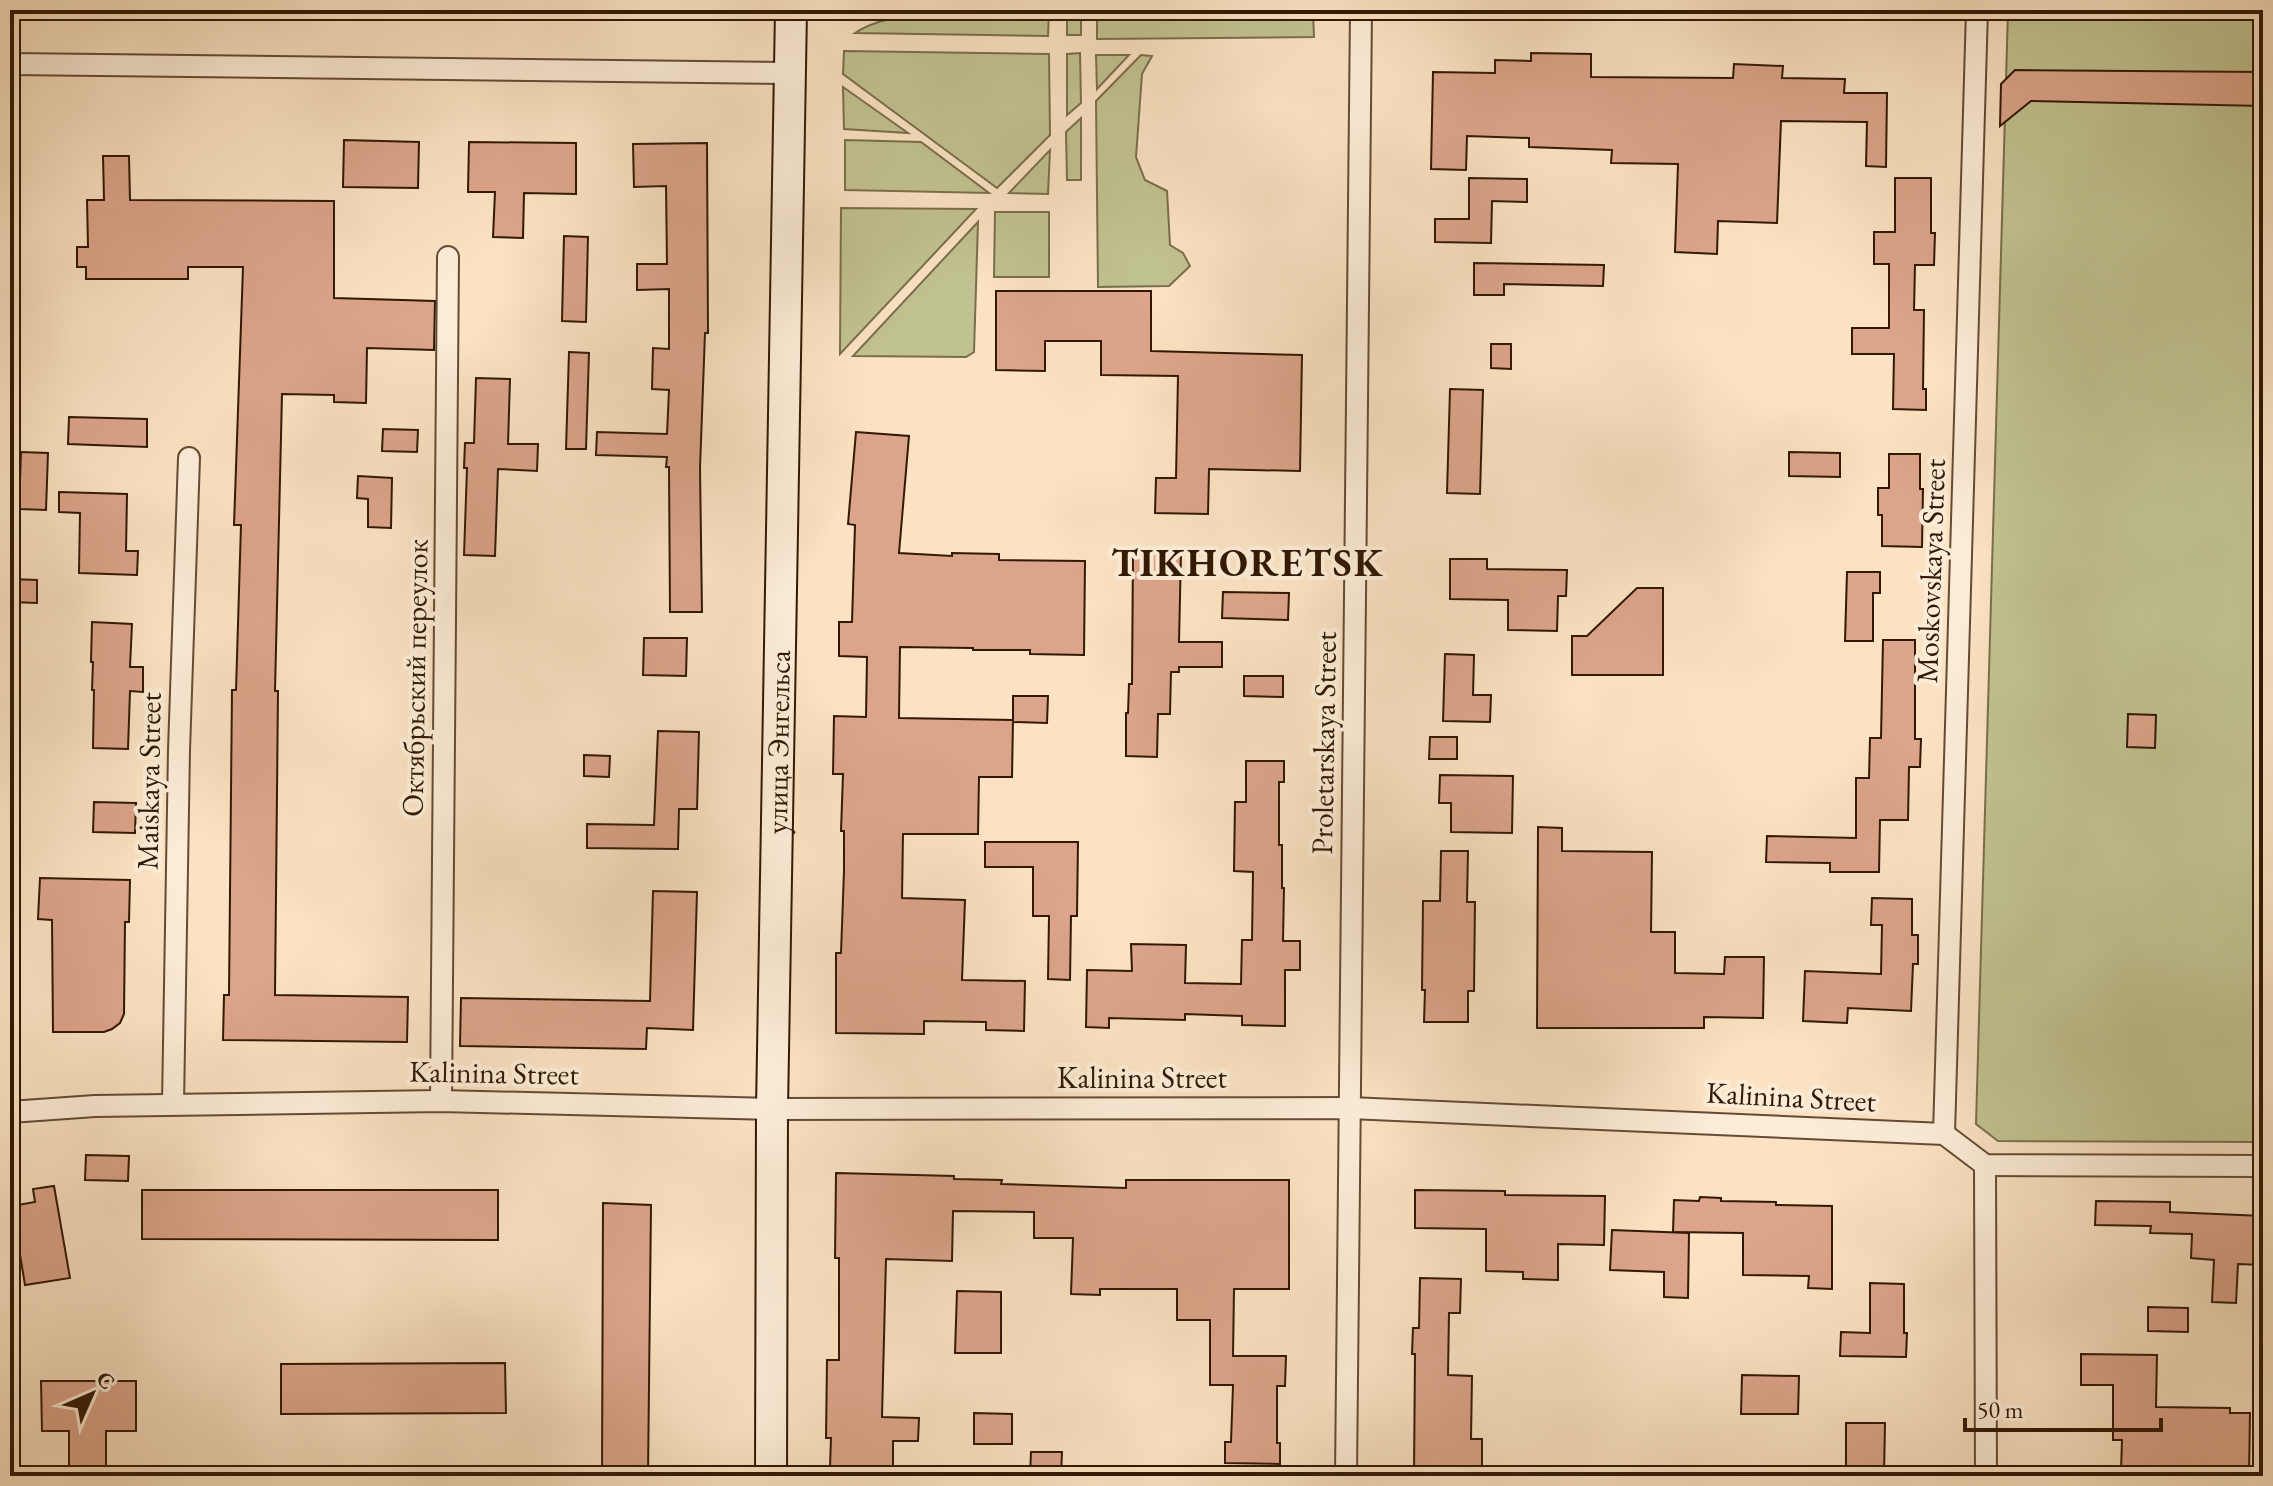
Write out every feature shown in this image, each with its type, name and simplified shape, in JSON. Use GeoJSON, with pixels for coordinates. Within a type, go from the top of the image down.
{"type":"FeatureCollection","features":[{"type":"Feature","properties":{"kind":"main road","name":"улица Энгельса"},"geometry":{"type":"LineString","coordinates":[[771,1476],[772,1109],[791,10]]}},
{"type":"Feature","properties":{"kind":"street","name":"Proletarskaya Street"},"geometry":{"type":"LineString","coordinates":[[1346,1476],[1361,10]]}},
{"type":"Feature","properties":{"kind":"street","name":"Moskovskaya Street"},"geometry":{"type":"LineString","coordinates":[[1944,1134],[1977,10]]}},
{"type":"Feature","properties":{"kind":"street"},"geometry":{"type":"LineString","coordinates":[[10,64],[791,73]]}},
{"type":"Feature","properties":{"kind":"street","name":"Октябрьский переулок"},"geometry":{"type":"LineString","coordinates":[[441,1101],[448,257]]}},
{"type":"Feature","properties":{"kind":"street","name":"Maiskaya Street"},"geometry":{"type":"LineString","coordinates":[[173,1104],[179,750],[189,458]]}},
{"type":"Feature","properties":{"kind":"street","name":"Kalinina Street"},"geometry":{"type":"LineString","coordinates":[[10,1112],[173,1104],[441,1101],[772,1109],[1350,1108],[1944,1134]]}},
{"type":"Feature","properties":{"kind":"street"},"geometry":{"type":"LineString","coordinates":[[1944,1134],[1985,1165],[2263,1166]]}},
{"type":"Feature","properties":{"kind":"street"},"geometry":{"type":"LineString","coordinates":[[1985,1165],[1986,1476]]}},
{"type":"Feature","properties":{"kind":"green space"},"geometry":{"type":"Polygon","coordinates":[[[981,10],[1049,10],[1048,36],[855,33],[899,17],[981,10]]]}},
{"type":"Feature","properties":{"kind":"green space"},"geometry":{"type":"Polygon","coordinates":[[[1067,10],[1081,10],[1081,35],[1067,35],[1067,10]]]}},
{"type":"Feature","properties":{"kind":"green space"},"geometry":{"type":"Polygon","coordinates":[[[1097,10],[1313,10],[1314,37],[1097,39],[1097,10]]]}},
{"type":"Feature","properties":{"kind":"green space"},"geometry":{"type":"Polygon","coordinates":[[[2008,10],[2263,10],[2263,1142],[1998,1141],[1976,1124],[2008,10]]]}},
{"type":"Feature","properties":{"kind":"green space"},"geometry":{"type":"Polygon","coordinates":[[[844,51],[1049,54],[1050,135],[997,188],[843,74],[844,51]]]}},
{"type":"Feature","properties":{"kind":"green space"},"geometry":{"type":"Polygon","coordinates":[[[1080,53],[1081,103],[1067,115],[1067,54],[1080,53]]]}},
{"type":"Feature","properties":{"kind":"green space"},"geometry":{"type":"Polygon","coordinates":[[[1096,55],[1129,55],[1097,89],[1096,55]]]}},
{"type":"Feature","properties":{"kind":"green space"},"geometry":{"type":"Polygon","coordinates":[[[1141,55],[1152,56],[1142,74],[1136,157],[1145,180],[1167,191],[1170,245],[1183,253],[1190,266],[1169,286],[1098,287],[1096,101],[1141,55]]]}},
{"type":"Feature","properties":{"kind":"green space"},"geometry":{"type":"Polygon","coordinates":[[[843,87],[908,133],[844,129],[843,87]]]}},
{"type":"Feature","properties":{"kind":"green space"},"geometry":{"type":"Polygon","coordinates":[[[1081,118],[1081,180],[1067,180],[1066,132],[1081,118]]]}},
{"type":"Feature","properties":{"kind":"green space"},"geometry":{"type":"Polygon","coordinates":[[[845,140],[921,142],[989,193],[845,190],[845,140]]]}},
{"type":"Feature","properties":{"kind":"green space"},"geometry":{"type":"Polygon","coordinates":[[[1050,150],[1048,194],[1009,193],[1050,150]]]}},
{"type":"Feature","properties":{"kind":"green space"},"geometry":{"type":"Polygon","coordinates":[[[841,208],[976,209],[840,354],[841,208]]]}},
{"type":"Feature","properties":{"kind":"green space"},"geometry":{"type":"Polygon","coordinates":[[[995,212],[1049,212],[1049,277],[994,277],[995,212]]]}},
{"type":"Feature","properties":{"kind":"green space"},"geometry":{"type":"Polygon","coordinates":[[[978,222],[974,352],[966,357],[853,356],[978,222]]]}},
{"type":"Feature","properties":{"kind":"building"},"geometry":{"type":"Polygon","coordinates":[[[1531,53],[1591,54],[1591,77],[1733,78],[1734,64],[1783,66],[1782,78],[1845,79],[1844,93],[1887,93],[1886,167],[1866,166],[1867,122],[1781,121],[1777,223],[1718,221],[1717,254],[1675,252],[1678,164],[1611,163],[1612,150],[1529,147],[1529,138],[1467,136],[1466,170],[1431,169],[1433,72],[1495,73],[1495,60],[1531,61],[1531,53]]]}},
{"type":"Feature","properties":{"kind":"building"},"geometry":{"type":"Polygon","coordinates":[[[2015,70],[2263,72],[2263,106],[2031,101],[2000,126],[2001,84],[2015,70]]]}},
{"type":"Feature","properties":{"kind":"building"},"geometry":{"type":"Polygon","coordinates":[[[344,140],[419,142],[418,188],[343,187],[344,140]]]}},
{"type":"Feature","properties":{"kind":"building"},"geometry":{"type":"Polygon","coordinates":[[[469,142],[576,143],[576,194],[524,193],[523,238],[493,237],[495,192],[468,192],[469,142]]]}},
{"type":"Feature","properties":{"kind":"building"},"geometry":{"type":"Polygon","coordinates":[[[707,143],[708,333],[705,333],[700,468],[702,612],[670,612],[667,457],[596,455],[597,432],[667,434],[669,390],[652,389],[653,348],[669,349],[669,289],[637,290],[637,264],[667,264],[666,186],[634,187],[633,144],[707,143]]]}},
{"type":"Feature","properties":{"kind":"building"},"geometry":{"type":"Polygon","coordinates":[[[103,156],[129,156],[130,200],[334,201],[334,298],[435,301],[434,350],[367,348],[366,403],[334,402],[334,395],[282,394],[275,691],[278,691],[275,995],[408,997],[407,1042],[223,1040],[224,995],[229,995],[232,690],[236,690],[241,525],[234,525],[243,267],[188,267],[188,279],[86,279],[86,267],[77,267],[77,247],[88,247],[87,200],[104,200],[103,156]]]}},
{"type":"Feature","properties":{"kind":"building"},"geometry":{"type":"Polygon","coordinates":[[[1469,178],[1527,179],[1527,202],[1492,201],[1491,243],[1435,242],[1435,219],[1469,219],[1469,178]]]}},
{"type":"Feature","properties":{"kind":"building"},"geometry":{"type":"Polygon","coordinates":[[[1895,178],[1931,178],[1934,265],[1915,265],[1914,310],[1924,310],[1923,389],[1926,389],[1926,410],[1893,409],[1894,354],[1852,354],[1852,328],[1889,328],[1889,264],[1874,264],[1874,232],[1895,232],[1895,178]]]}},
{"type":"Feature","properties":{"kind":"building"},"geometry":{"type":"Polygon","coordinates":[[[564,236],[588,237],[586,322],[562,321],[564,236]]]}},
{"type":"Feature","properties":{"kind":"building"},"geometry":{"type":"Polygon","coordinates":[[[1474,263],[1604,265],[1603,286],[1504,284],[1504,295],[1474,295],[1474,263]]]}},
{"type":"Feature","properties":{"kind":"building"},"geometry":{"type":"Polygon","coordinates":[[[996,291],[1151,291],[1151,351],[1302,355],[1300,471],[1209,469],[1208,514],[1155,513],[1156,478],[1176,478],[1178,376],[1101,375],[1101,341],[1045,341],[1045,371],[996,370],[996,291]]]}},
{"type":"Feature","properties":{"kind":"building"},"geometry":{"type":"Polygon","coordinates":[[[1491,344],[1511,344],[1511,369],[1491,368],[1491,344]]]}},
{"type":"Feature","properties":{"kind":"building"},"geometry":{"type":"Polygon","coordinates":[[[569,352],[589,353],[586,449],[566,449],[569,352]]]}},
{"type":"Feature","properties":{"kind":"building"},"geometry":{"type":"Polygon","coordinates":[[[476,378],[510,379],[508,444],[538,444],[537,471],[498,469],[495,556],[464,555],[465,443],[474,443],[476,378]]]}},
{"type":"Feature","properties":{"kind":"building"},"geometry":{"type":"Polygon","coordinates":[[[1450,389],[1483,390],[1480,494],[1447,493],[1450,389]]]}},
{"type":"Feature","properties":{"kind":"building"},"geometry":{"type":"Polygon","coordinates":[[[69,417],[147,419],[147,447],[68,444],[69,417]]]}},
{"type":"Feature","properties":{"kind":"building"},"geometry":{"type":"Polygon","coordinates":[[[383,429],[418,430],[417,452],[382,451],[383,429]]]}},
{"type":"Feature","properties":{"kind":"building"},"geometry":{"type":"Polygon","coordinates":[[[856,432],[909,436],[899,553],[952,556],[952,553],[999,554],[999,560],[1085,561],[1084,655],[1030,654],[1030,650],[900,647],[899,718],[1013,720],[1012,777],[979,777],[978,834],[903,834],[902,898],[965,900],[962,980],[1025,981],[1024,1031],[986,1030],[986,1022],[924,1021],[924,1034],[836,1033],[836,953],[841,953],[844,831],[841,831],[843,774],[833,774],[834,716],[866,717],[867,657],[839,656],[839,622],[852,622],[855,525],[848,524],[856,432]]]}},
{"type":"Feature","properties":{"kind":"building"},"geometry":{"type":"Polygon","coordinates":[[[21,452],[48,453],[46,510],[19,509],[21,452]]]}},
{"type":"Feature","properties":{"kind":"building"},"geometry":{"type":"Polygon","coordinates":[[[1789,452],[1840,453],[1840,477],[1789,476],[1789,452]]]}},
{"type":"Feature","properties":{"kind":"building"},"geometry":{"type":"Polygon","coordinates":[[[1889,454],[1920,454],[1922,547],[1882,546],[1878,488],[1889,488],[1889,454]]]}},
{"type":"Feature","properties":{"kind":"building"},"geometry":{"type":"Polygon","coordinates":[[[358,476],[392,478],[391,528],[368,527],[368,499],[357,498],[358,476]]]}},
{"type":"Feature","properties":{"kind":"building"},"geometry":{"type":"Polygon","coordinates":[[[59,492],[127,494],[126,551],[138,551],[137,575],[79,573],[80,513],[59,512],[59,492]]]}},
{"type":"Feature","properties":{"kind":"building"},"geometry":{"type":"Polygon","coordinates":[[[1133,552],[1181,553],[1179,642],[1222,642],[1222,667],[1179,667],[1179,672],[1171,672],[1170,714],[1158,714],[1157,757],[1126,756],[1126,713],[1129,684],[1132,684],[1133,552]]]}},
{"type":"Feature","properties":{"kind":"building"},"geometry":{"type":"Polygon","coordinates":[[[1450,559],[1487,559],[1487,569],[1567,570],[1566,596],[1558,596],[1557,631],[1508,630],[1508,600],[1450,599],[1450,559]]]}},
{"type":"Feature","properties":{"kind":"building"},"geometry":{"type":"Polygon","coordinates":[[[1847,572],[1880,572],[1880,593],[1873,593],[1873,641],[1845,641],[1847,572]]]}},
{"type":"Feature","properties":{"kind":"building"},"geometry":{"type":"Polygon","coordinates":[[[10,579],[37,580],[37,603],[10,602],[10,579]]]}},
{"type":"Feature","properties":{"kind":"building"},"geometry":{"type":"Polygon","coordinates":[[[1637,588],[1663,588],[1663,675],[1572,675],[1572,636],[1587,636],[1637,588]]]}},
{"type":"Feature","properties":{"kind":"building"},"geometry":{"type":"Polygon","coordinates":[[[1223,592],[1289,593],[1288,620],[1222,618],[1223,592]]]}},
{"type":"Feature","properties":{"kind":"building"},"geometry":{"type":"Polygon","coordinates":[[[92,622],[132,624],[130,667],[143,667],[143,692],[130,691],[128,749],[93,748],[92,622]]]}},
{"type":"Feature","properties":{"kind":"building"},"geometry":{"type":"Polygon","coordinates":[[[644,638],[687,638],[686,676],[643,675],[644,638]]]}},
{"type":"Feature","properties":{"kind":"building"},"geometry":{"type":"Polygon","coordinates":[[[1883,640],[1915,640],[1915,739],[1921,739],[1920,767],[1909,767],[1908,820],[1880,820],[1879,872],[1830,872],[1830,863],[1766,862],[1767,836],[1856,838],[1856,778],[1869,778],[1870,738],[1881,738],[1883,640]]]}},
{"type":"Feature","properties":{"kind":"building"},"geometry":{"type":"Polygon","coordinates":[[[1445,654],[1474,655],[1473,695],[1491,695],[1490,722],[1443,721],[1445,654]]]}},
{"type":"Feature","properties":{"kind":"building"},"geometry":{"type":"Polygon","coordinates":[[[1244,676],[1283,676],[1283,697],[1244,696],[1244,676]]]}},
{"type":"Feature","properties":{"kind":"building"},"geometry":{"type":"Polygon","coordinates":[[[1013,696],[1048,696],[1047,723],[1013,722],[1013,696]]]}},
{"type":"Feature","properties":{"kind":"building"},"geometry":{"type":"Polygon","coordinates":[[[2128,714],[2156,715],[2155,748],[2127,747],[2128,714]]]}},
{"type":"Feature","properties":{"kind":"building"},"geometry":{"type":"Polygon","coordinates":[[[658,731],[699,732],[697,809],[679,809],[678,849],[587,848],[587,824],[654,825],[658,731]]]}},
{"type":"Feature","properties":{"kind":"building"},"geometry":{"type":"Polygon","coordinates":[[[1430,737],[1457,737],[1457,759],[1429,759],[1430,737]]]}},
{"type":"Feature","properties":{"kind":"building"},"geometry":{"type":"Polygon","coordinates":[[[584,755],[610,756],[609,777],[584,776],[584,755]]]}},
{"type":"Feature","properties":{"kind":"building"},"geometry":{"type":"Polygon","coordinates":[[[1246,761],[1284,761],[1284,782],[1279,782],[1283,941],[1300,941],[1300,970],[1285,970],[1285,1026],[1242,1025],[1242,1016],[1185,1014],[1185,1020],[1109,1018],[1109,1028],[1086,1027],[1087,970],[1132,971],[1131,944],[1186,945],[1185,983],[1241,984],[1242,940],[1252,940],[1253,872],[1234,871],[1235,802],[1246,802],[1246,761]]]}},
{"type":"Feature","properties":{"kind":"building"},"geometry":{"type":"Polygon","coordinates":[[[1440,775],[1513,776],[1512,833],[1451,832],[1451,803],[1439,803],[1440,775]]]}},
{"type":"Feature","properties":{"kind":"building"},"geometry":{"type":"Polygon","coordinates":[[[94,802],[136,803],[135,833],[93,832],[94,802]]]}},
{"type":"Feature","properties":{"kind":"building"},"geometry":{"type":"Polygon","coordinates":[[[1538,827],[1562,828],[1562,851],[1652,852],[1651,932],[1675,932],[1675,973],[1724,974],[1725,957],[1764,957],[1763,1018],[1704,1017],[1704,1028],[1537,1028],[1538,827]]]}},
{"type":"Feature","properties":{"kind":"building"},"geometry":{"type":"Polygon","coordinates":[[[985,842],[1078,842],[1077,916],[1071,916],[1070,980],[1048,979],[1049,916],[1033,916],[1033,867],[985,867],[985,842]]]}},
{"type":"Feature","properties":{"kind":"building"},"geometry":{"type":"Polygon","coordinates":[[[1441,851],[1468,851],[1467,902],[1475,902],[1474,991],[1468,991],[1468,1022],[1424,1022],[1423,901],[1440,901],[1441,851]]]}},
{"type":"Feature","properties":{"kind":"building"},"geometry":{"type":"Polygon","coordinates":[[[40,878],[130,880],[129,922],[125,922],[124,1014],[120,1023],[112,1029],[104,1032],[53,1032],[52,920],[38,919],[40,878]]]}},
{"type":"Feature","properties":{"kind":"building"},"geometry":{"type":"Polygon","coordinates":[[[653,891],[697,892],[693,1030],[647,1028],[646,1049],[460,1046],[461,998],[650,1001],[653,891]]]}},
{"type":"Feature","properties":{"kind":"building"},"geometry":{"type":"Polygon","coordinates":[[[1872,898],[1912,899],[1912,935],[1918,935],[1918,964],[1913,964],[1911,1011],[1848,1008],[1847,1023],[1803,1021],[1805,971],[1881,974],[1882,925],[1871,925],[1872,898]]]}},
{"type":"Feature","properties":{"kind":"building"},"geometry":{"type":"Polygon","coordinates":[[[86,1155],[129,1156],[128,1181],[85,1180],[86,1155]]]}},
{"type":"Feature","properties":{"kind":"building"},"geometry":{"type":"Polygon","coordinates":[[[836,1173],[954,1176],[954,1179],[1002,1180],[1001,1184],[1126,1188],[1126,1180],[1289,1180],[1289,1289],[1234,1289],[1233,1356],[1286,1356],[1285,1386],[1277,1386],[1280,1464],[1225,1463],[1225,1442],[1231,1442],[1233,1385],[1210,1385],[1210,1320],[1177,1320],[1177,1289],[1100,1289],[1100,1295],[1071,1294],[1073,1238],[1034,1238],[1034,1212],[953,1211],[952,1261],[886,1259],[882,1417],[919,1418],[918,1441],[893,1441],[893,1469],[830,1468],[831,1438],[826,1438],[827,1360],[839,1360],[836,1173]]]}},
{"type":"Feature","properties":{"kind":"building"},"geometry":{"type":"Polygon","coordinates":[[[54,1186],[70,1278],[25,1285],[12,1206],[35,1202],[33,1189],[54,1186]]]}},
{"type":"Feature","properties":{"kind":"building"},"geometry":{"type":"Polygon","coordinates":[[[142,1190],[498,1190],[498,1240],[142,1239],[142,1190]]]}},
{"type":"Feature","properties":{"kind":"building"},"geometry":{"type":"Polygon","coordinates":[[[1415,1190],[1605,1196],[1604,1245],[1558,1244],[1558,1280],[1523,1279],[1523,1272],[1486,1271],[1486,1229],[1415,1228],[1415,1190]]]}},
{"type":"Feature","properties":{"kind":"building"},"geometry":{"type":"Polygon","coordinates":[[[1700,1197],[1721,1198],[1721,1201],[1776,1202],[1776,1205],[1832,1206],[1832,1289],[1808,1288],[1809,1276],[1743,1275],[1743,1233],[1673,1232],[1674,1200],[1699,1201],[1700,1197]]]}},
{"type":"Feature","properties":{"kind":"building"},"geometry":{"type":"Polygon","coordinates":[[[2096,1201],[2170,1202],[2170,1212],[2263,1216],[2263,1265],[2238,1264],[2236,1303],[2212,1302],[2214,1260],[2191,1258],[2192,1234],[2150,1233],[2151,1226],[2095,1225],[2096,1201]]]}},
{"type":"Feature","properties":{"kind":"building"},"geometry":{"type":"Polygon","coordinates":[[[603,1203],[651,1205],[648,1476],[602,1476],[603,1203]]]}},
{"type":"Feature","properties":{"kind":"building"},"geometry":{"type":"Polygon","coordinates":[[[1612,1230],[1689,1233],[1688,1298],[1664,1297],[1664,1272],[1610,1270],[1612,1230]]]}},
{"type":"Feature","properties":{"kind":"building"},"geometry":{"type":"Polygon","coordinates":[[[1420,1278],[1461,1279],[1460,1313],[1449,1313],[1448,1375],[1472,1376],[1471,1439],[1482,1439],[1482,1476],[1414,1476],[1415,1354],[1412,1354],[1413,1328],[1419,1328],[1420,1278]]]}},
{"type":"Feature","properties":{"kind":"building"},"geometry":{"type":"Polygon","coordinates":[[[1870,1283],[1904,1284],[1906,1357],[1840,1356],[1841,1332],[1870,1333],[1870,1283]]]}},
{"type":"Feature","properties":{"kind":"building"},"geometry":{"type":"Polygon","coordinates":[[[957,1291],[1001,1292],[1001,1353],[955,1353],[957,1291]]]}},
{"type":"Feature","properties":{"kind":"building"},"geometry":{"type":"Polygon","coordinates":[[[2148,1307],[2188,1308],[2188,1332],[2148,1331],[2148,1307]]]}},
{"type":"Feature","properties":{"kind":"building"},"geometry":{"type":"Polygon","coordinates":[[[2081,1354],[2157,1355],[2156,1407],[2230,1408],[2230,1413],[2250,1413],[2249,1475],[2201,1476],[2201,1472],[2121,1471],[2122,1440],[2113,1440],[2113,1385],[2081,1385],[2081,1354]]]}},
{"type":"Feature","properties":{"kind":"building"},"geometry":{"type":"Polygon","coordinates":[[[505,1363],[506,1413],[281,1414],[281,1364],[505,1363]]]}},
{"type":"Feature","properties":{"kind":"building"},"geometry":{"type":"Polygon","coordinates":[[[1742,1375],[1799,1376],[1798,1414],[1741,1414],[1742,1375]]]}},
{"type":"Feature","properties":{"kind":"building"},"geometry":{"type":"Polygon","coordinates":[[[41,1381],[136,1381],[136,1431],[106,1431],[106,1476],[69,1476],[69,1431],[42,1431],[41,1381]]]}},
{"type":"Feature","properties":{"kind":"building"},"geometry":{"type":"Polygon","coordinates":[[[974,1413],[1012,1414],[1012,1444],[974,1444],[974,1413]]]}},
{"type":"Feature","properties":{"kind":"building"},"geometry":{"type":"Polygon","coordinates":[[[1846,1423],[1885,1423],[1884,1476],[1846,1476],[1846,1423]]]}},
{"type":"Feature","properties":{"kind":"building"},"geometry":{"type":"Polygon","coordinates":[[[1031,1452],[1062,1452],[1061,1476],[1030,1476],[1031,1452]]]}},
{"type":"Feature","properties":{"kind":"district","name":"TIKHORETSK"},"geometry":{"type":"Point","coordinates":[1248,563]}}]}
